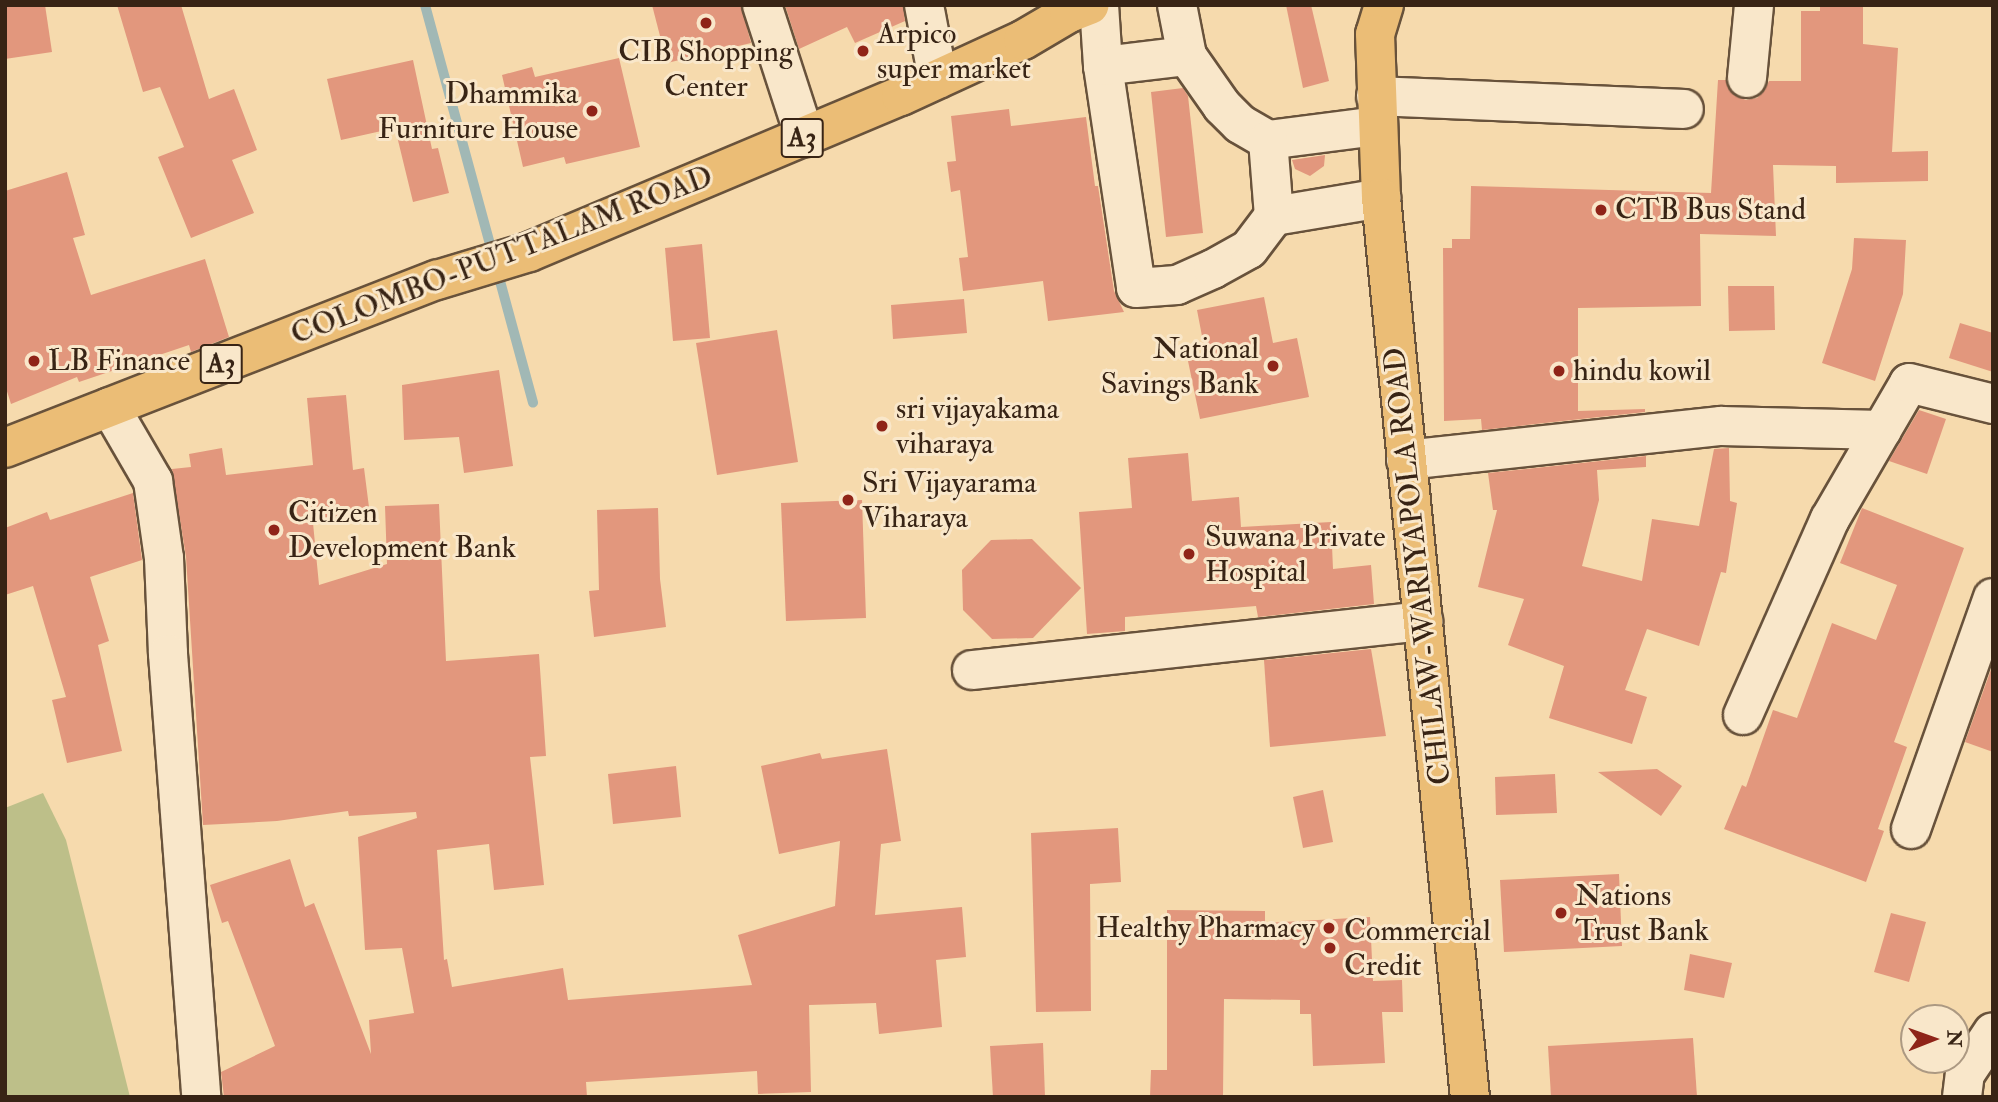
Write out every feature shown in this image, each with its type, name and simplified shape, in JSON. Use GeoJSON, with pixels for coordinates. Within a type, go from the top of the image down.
{"type":"FeatureCollection","features":[{"type":"Feature","properties":{"kind":"main road","name":"COLOMBO-PUTTALAM ROAD"},"geometry":{"type":"LineString","coordinates":[[7,442],[110,407],[437,280],[529,252],[938,79],[1023,40],[1084,7]]}},
{"type":"Feature","properties":{"kind":"main road","name":"CHILAW-WARIYAPOLA ROAD"},"geometry":{"type":"LineString","coordinates":[[1374,15],[1381,198],[1471,1097]]}},
{"type":"Feature","properties":{"kind":"street"},"geometry":{"type":"LineString","coordinates":[[762,5],[805,137]]}},
{"type":"Feature","properties":{"kind":"street"},"geometry":{"type":"LineString","coordinates":[[924,5],[938,79]]}},
{"type":"Feature","properties":{"kind":"street"},"geometry":{"type":"LineString","coordinates":[[1177,5],[1187,56],[1222,106],[1240,124],[1268,140],[1376,111],[1684,109]]}},
{"type":"Feature","properties":{"kind":"street"},"geometry":{"type":"LineString","coordinates":[[1747,78],[1754,5]]}},
{"type":"Feature","properties":{"kind":"street"},"geometry":{"type":"LineString","coordinates":[[1084,7],[1102,66],[1136,288],[1178,285],[1249,249],[1274,216],[1268,140]]}},
{"type":"Feature","properties":{"kind":"street"},"geometry":{"type":"LineString","coordinates":[[1102,66],[1187,56]]}},
{"type":"Feature","properties":{"kind":"street"},"geometry":{"type":"LineString","coordinates":[[1274,216],[1381,198]]}},
{"type":"Feature","properties":{"kind":"street"},"geometry":{"type":"LineString","coordinates":[[1743,715],[1830,519],[1909,383],[1993,404]]}},
{"type":"Feature","properties":{"kind":"street"},"geometry":{"type":"LineString","coordinates":[[110,407],[153,481],[164,558],[168,654],[201,1097]]}},
{"type":"Feature","properties":{"kind":"street"},"geometry":{"type":"LineString","coordinates":[[1406,460],[1720,426],[1882,430]]}},
{"type":"Feature","properties":{"kind":"street"},"geometry":{"type":"LineString","coordinates":[[1911,829],[1993,598]]}},
{"type":"Feature","properties":{"kind":"street"},"geometry":{"type":"LineString","coordinates":[[972,670],[1423,621]]}},
{"type":"Feature","properties":{"kind":"street"},"geometry":{"type":"LineString","coordinates":[[1962,1097],[1965,1074],[1993,1032]]}},
{"type":"Feature","properties":{"kind":"green space"},"geometry":{"type":"Polygon","coordinates":[[[43,793],[66,840],[130,1097],[5,1097],[5,808],[43,793]]]}},
{"type":"Feature","properties":{"kind":"building"},"geometry":{"type":"Polygon","coordinates":[[[5,5],[45,5],[52,52],[5,59],[5,5]]]}},
{"type":"Feature","properties":{"kind":"building"},"geometry":{"type":"Polygon","coordinates":[[[117,5],[181,5],[209,99],[234,89],[257,150],[232,160],[254,213],[191,238],[158,157],[184,147],[160,87],[143,92],[117,5]]]}},
{"type":"Feature","properties":{"kind":"building","name":"CIB Shopping Center"},"geometry":{"type":"Polygon","coordinates":[[[652,5],[741,5],[751,43],[667,63],[652,5]]]}},
{"type":"Feature","properties":{"kind":"building"},"geometry":{"type":"Polygon","coordinates":[[[785,5],[903,5],[905,21],[855,43],[847,27],[799,49],[785,5]]]}},
{"type":"Feature","properties":{"kind":"building"},"geometry":{"type":"Polygon","coordinates":[[[1286,5],[1311,5],[1329,81],[1303,88],[1286,5]]]}},
{"type":"Feature","properties":{"kind":"building"},"geometry":{"type":"Polygon","coordinates":[[[1820,5],[1863,5],[1863,44],[1898,48],[1892,152],[1928,151],[1928,181],[1836,183],[1836,166],[1773,165],[1776,236],[1700,234],[1701,306],[1578,308],[1578,411],[1645,409],[1645,412],[1482,430],[1481,419],[1444,421],[1443,248],[1452,248],[1452,239],[1470,239],[1471,186],[1711,193],[1718,80],[1726,80],[1734,95],[1746,100],[1757,98],[1769,81],[1801,81],[1801,11],[1820,11],[1820,5]]]}},
{"type":"Feature","properties":{"kind":"building","name":"Dhammika Furniture House"},"geometry":{"type":"Polygon","coordinates":[[[619,58],[640,147],[566,164],[564,157],[523,167],[502,75],[532,67],[535,77],[619,58]]]}},
{"type":"Feature","properties":{"kind":"building"},"geometry":{"type":"Polygon","coordinates":[[[413,60],[432,149],[438,148],[449,193],[413,202],[395,128],[341,140],[327,79],[413,60]]]}},
{"type":"Feature","properties":{"kind":"building"},"geometry":{"type":"Polygon","coordinates":[[[1183,88],[1188,96],[1203,233],[1166,237],[1151,92],[1183,88]]]}},
{"type":"Feature","properties":{"kind":"building"},"geometry":{"type":"Polygon","coordinates":[[[1009,109],[1011,126],[1086,117],[1114,291],[1124,312],[1048,321],[1043,281],[963,291],[959,258],[968,257],[960,190],[951,192],[947,162],[956,161],[951,116],[1009,109]]]}},
{"type":"Feature","properties":{"kind":"building"},"geometry":{"type":"Polygon","coordinates":[[[1325,155],[1324,166],[1310,176],[1295,169],[1292,160],[1325,155]]]}},
{"type":"Feature","properties":{"kind":"building"},"geometry":{"type":"Polygon","coordinates":[[[67,172],[85,235],[73,238],[91,295],[205,259],[229,337],[191,352],[189,345],[79,382],[77,377],[11,404],[5,385],[5,191],[67,172]]]}},
{"type":"Feature","properties":{"kind":"building"},"geometry":{"type":"Polygon","coordinates":[[[1854,238],[1906,240],[1903,294],[1875,381],[1822,363],[1852,269],[1854,238]]]}},
{"type":"Feature","properties":{"kind":"building"},"geometry":{"type":"Polygon","coordinates":[[[702,244],[710,338],[673,341],[665,248],[702,244]]]}},
{"type":"Feature","properties":{"kind":"building"},"geometry":{"type":"Polygon","coordinates":[[[1728,286],[1774,286],[1775,330],[1729,331],[1728,286]]]}},
{"type":"Feature","properties":{"kind":"building"},"geometry":{"type":"Polygon","coordinates":[[[1264,297],[1273,343],[1297,338],[1309,397],[1200,419],[1188,361],[1206,357],[1197,310],[1264,297]]]}},
{"type":"Feature","properties":{"kind":"building"},"geometry":{"type":"Polygon","coordinates":[[[964,299],[967,333],[893,339],[891,305],[964,299]]]}},
{"type":"Feature","properties":{"kind":"building"},"geometry":{"type":"Polygon","coordinates":[[[1960,323],[1993,333],[1993,372],[1949,358],[1960,323]]]}},
{"type":"Feature","properties":{"kind":"building"},"geometry":{"type":"Polygon","coordinates":[[[777,330],[798,462],[717,475],[696,343],[777,330]]]}},
{"type":"Feature","properties":{"kind":"building"},"geometry":{"type":"Polygon","coordinates":[[[499,370],[513,466],[464,473],[459,437],[404,440],[402,385],[499,370]]]}},
{"type":"Feature","properties":{"kind":"building"},"geometry":{"type":"Polygon","coordinates":[[[346,395],[353,470],[364,468],[370,515],[313,523],[319,585],[387,564],[385,506],[439,504],[446,661],[539,654],[546,756],[530,757],[544,885],[494,890],[489,844],[437,850],[444,960],[447,959],[452,987],[563,968],[568,1000],[752,985],[738,935],[835,906],[840,841],[779,854],[761,766],[820,753],[822,759],[887,749],[901,841],[881,844],[875,915],[962,907],[966,957],[936,960],[942,1027],[879,1034],[876,1003],[809,1005],[811,1092],[758,1094],[757,1071],[586,1082],[587,1097],[224,1097],[221,1072],[275,1046],[228,921],[222,923],[210,885],[290,859],[305,907],[314,903],[371,1054],[369,1020],[414,1013],[402,948],[365,950],[358,837],[417,818],[416,812],[349,816],[348,811],[277,821],[203,825],[186,557],[172,469],[191,467],[189,454],[222,448],[226,475],[313,465],[307,398],[346,395]]]}},
{"type":"Feature","properties":{"kind":"building"},"geometry":{"type":"Polygon","coordinates":[[[1919,410],[1946,419],[1927,474],[1889,461],[1919,410]]]}},
{"type":"Feature","properties":{"kind":"building"},"geometry":{"type":"Polygon","coordinates":[[[1729,448],[1730,501],[1737,503],[1726,573],[1721,572],[1699,646],[1647,629],[1625,690],[1647,697],[1632,744],[1549,718],[1564,666],[1508,645],[1524,599],[1478,587],[1497,510],[1493,510],[1488,473],[1646,456],[1646,467],[1597,470],[1599,500],[1582,566],[1642,581],[1652,519],[1699,526],[1714,449],[1729,448]]]}},
{"type":"Feature","properties":{"kind":"building"},"geometry":{"type":"Polygon","coordinates":[[[1188,453],[1192,501],[1239,497],[1241,527],[1331,522],[1333,569],[1371,565],[1374,604],[1258,617],[1256,606],[1125,617],[1125,631],[1087,634],[1079,512],[1132,508],[1128,458],[1188,453]]]}},
{"type":"Feature","properties":{"kind":"building"},"geometry":{"type":"Polygon","coordinates":[[[133,493],[142,560],[90,577],[109,641],[98,645],[122,751],[67,763],[52,700],[66,697],[33,586],[5,595],[5,528],[47,512],[50,520],[133,493]]]}},
{"type":"Feature","properties":{"kind":"building"},"geometry":{"type":"Polygon","coordinates":[[[862,500],[866,618],[786,621],[781,503],[862,500]]]}},
{"type":"Feature","properties":{"kind":"building"},"geometry":{"type":"Polygon","coordinates":[[[658,508],[660,579],[666,627],[594,637],[589,591],[599,590],[597,510],[658,508]]]}},
{"type":"Feature","properties":{"kind":"building"},"geometry":{"type":"Polygon","coordinates":[[[1862,508],[1964,548],[1894,742],[1907,747],[1878,829],[1884,831],[1866,882],[1724,829],[1742,785],[1746,787],[1773,710],[1797,718],[1832,623],[1876,640],[1897,585],[1840,563],[1862,508]]]}},
{"type":"Feature","properties":{"kind":"building"},"geometry":{"type":"Polygon","coordinates":[[[1032,539],[1081,588],[1033,638],[992,639],[963,610],[962,570],[991,540],[1032,539]]]}},
{"type":"Feature","properties":{"kind":"building"},"geometry":{"type":"Polygon","coordinates":[[[1371,649],[1386,736],[1270,747],[1264,660],[1371,649]]]}},
{"type":"Feature","properties":{"kind":"building"},"geometry":{"type":"Polygon","coordinates":[[[1993,664],[1993,752],[1965,742],[1993,664]]]}},
{"type":"Feature","properties":{"kind":"building"},"geometry":{"type":"Polygon","coordinates":[[[676,766],[681,817],[613,824],[608,774],[676,766]]]}},
{"type":"Feature","properties":{"kind":"building"},"geometry":{"type":"Polygon","coordinates":[[[1657,769],[1682,786],[1661,816],[1598,772],[1657,769]]]}},
{"type":"Feature","properties":{"kind":"building"},"geometry":{"type":"Polygon","coordinates":[[[1555,774],[1557,813],[1496,815],[1495,777],[1555,774]]]}},
{"type":"Feature","properties":{"kind":"building"},"geometry":{"type":"Polygon","coordinates":[[[1323,790],[1333,842],[1303,848],[1293,797],[1323,790]]]}},
{"type":"Feature","properties":{"kind":"building"},"geometry":{"type":"Polygon","coordinates":[[[1118,828],[1121,882],[1090,884],[1091,1011],[1036,1012],[1031,833],[1118,828]]]}},
{"type":"Feature","properties":{"kind":"building","name":"Nations Trust Bank"},"geometry":{"type":"Polygon","coordinates":[[[1619,874],[1622,946],[1504,952],[1500,880],[1619,874]]]}},
{"type":"Feature","properties":{"kind":"building"},"geometry":{"type":"Polygon","coordinates":[[[1167,910],[1265,911],[1265,923],[1370,917],[1373,981],[1402,980],[1403,1012],[1382,1012],[1385,1063],[1313,1066],[1311,1014],[1300,1014],[1300,1000],[1224,999],[1223,1097],[1150,1097],[1151,1070],[1167,1070],[1167,910]]]}},
{"type":"Feature","properties":{"kind":"building"},"geometry":{"type":"Polygon","coordinates":[[[1891,913],[1926,922],[1909,982],[1874,972],[1891,913]]]}},
{"type":"Feature","properties":{"kind":"building"},"geometry":{"type":"Polygon","coordinates":[[[1690,954],[1732,963],[1724,998],[1684,990],[1690,954]]]}},
{"type":"Feature","properties":{"kind":"building"},"geometry":{"type":"Polygon","coordinates":[[[1693,1038],[1697,1097],[1551,1097],[1548,1046],[1693,1038]]]}},
{"type":"Feature","properties":{"kind":"building"},"geometry":{"type":"Polygon","coordinates":[[[1043,1043],[1045,1097],[993,1097],[990,1046],[1043,1043]]]}},
{"type":"Feature","properties":{"kind":"waterway"},"geometry":{"type":"LineString","coordinates":[[425,5],[533,403]]}},
{"type":"Feature","properties":{"kind":"place","name":"CIB Shopping Center"},"geometry":{"type":"Point","coordinates":[706,23]}},
{"type":"Feature","properties":{"kind":"place","name":"Arpico super market"},"geometry":{"type":"Point","coordinates":[863,51]}},
{"type":"Feature","properties":{"kind":"place","name":"Dhammika Furniture House"},"geometry":{"type":"Point","coordinates":[592,111]}},
{"type":"Feature","properties":{"kind":"place","name":"CTB Bus Stand"},"geometry":{"type":"Point","coordinates":[1601,210]}},
{"type":"Feature","properties":{"kind":"place","name":"LB Finance"},"geometry":{"type":"Point","coordinates":[34,361]}},
{"type":"Feature","properties":{"kind":"place","name":"National Savings Bank"},"geometry":{"type":"Point","coordinates":[1273,366]}},
{"type":"Feature","properties":{"kind":"place","name":"hindu kowil"},"geometry":{"type":"Point","coordinates":[1559,371]}},
{"type":"Feature","properties":{"kind":"place","name":"sri vijayakama viharaya"},"geometry":{"type":"Point","coordinates":[882,426]}},
{"type":"Feature","properties":{"kind":"place","name":"Sri Vijayarama Viharaya"},"geometry":{"type":"Point","coordinates":[848,500]}},
{"type":"Feature","properties":{"kind":"place","name":"Citizen Development Bank"},"geometry":{"type":"Point","coordinates":[274,530]}},
{"type":"Feature","properties":{"kind":"place","name":"Suwana Private Hospital"},"geometry":{"type":"Point","coordinates":[1189,554]}},
{"type":"Feature","properties":{"kind":"place","name":"Nations Trust Bank"},"geometry":{"type":"Point","coordinates":[1561,913]}},
{"type":"Feature","properties":{"kind":"place","name":"Healthy Pharmacy"},"geometry":{"type":"Point","coordinates":[1329,928]}},
{"type":"Feature","properties":{"kind":"place","name":"Commercial Credit"},"geometry":{"type":"Point","coordinates":[1330,948]}}]}
